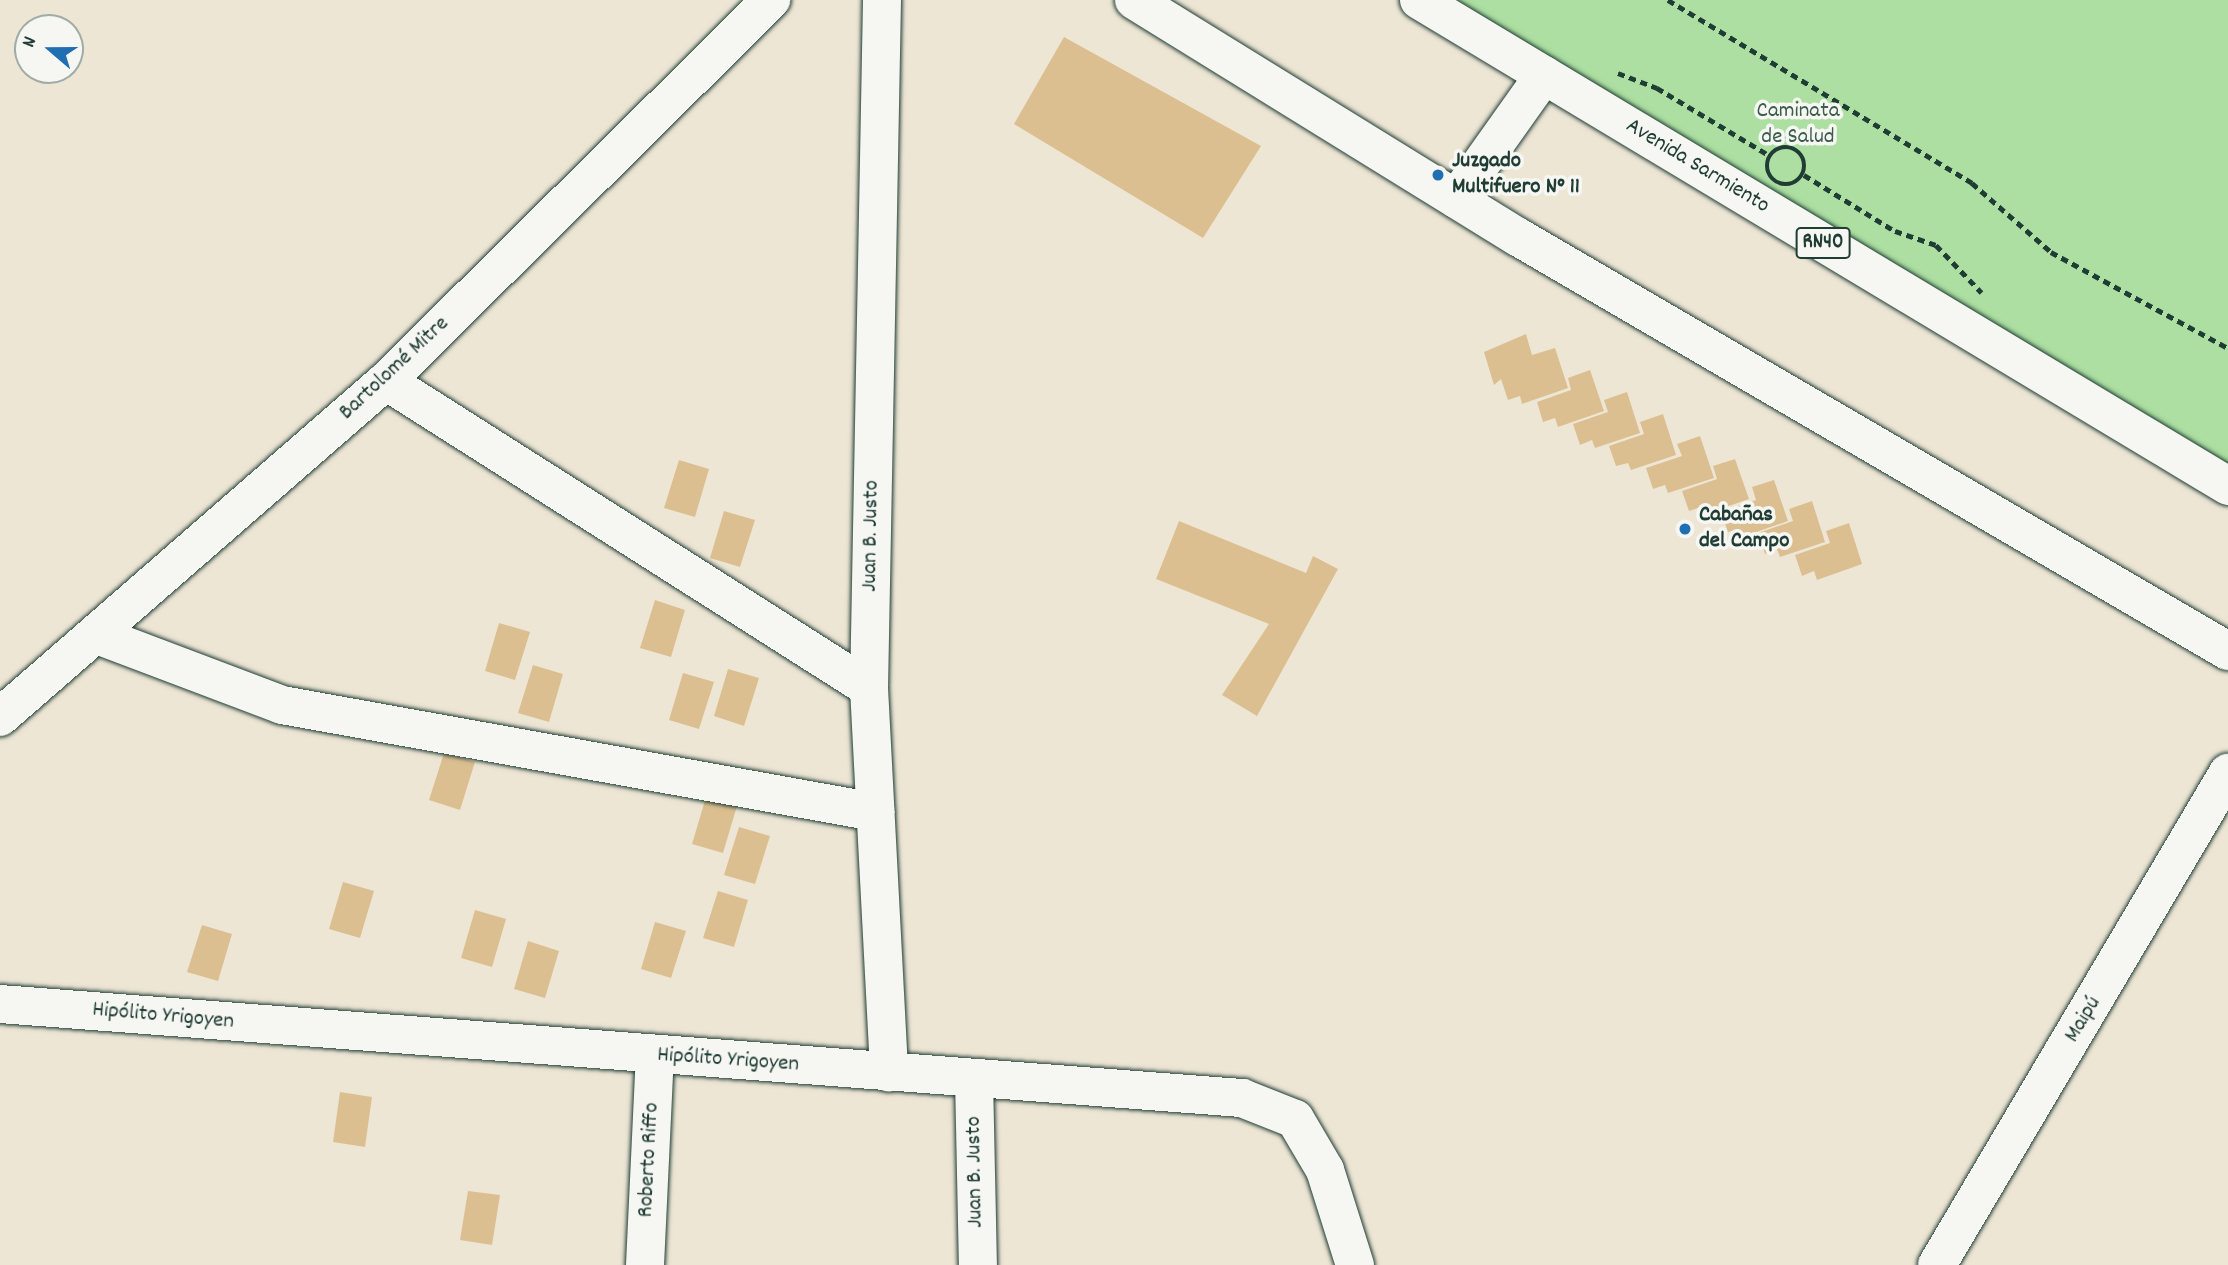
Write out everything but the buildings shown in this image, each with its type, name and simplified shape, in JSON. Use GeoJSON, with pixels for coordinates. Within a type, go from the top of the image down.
{"type":"FeatureCollection","features":[{"type":"Feature","properties":{"kind":"main road","name":"Bartolomé Mitre"},"geometry":{"type":"LineString","coordinates":[[0,717],[386,381],[771,0]]}},
{"type":"Feature","properties":{"kind":"main road","name":"Juan B. Justo"},"geometry":{"type":"LineString","coordinates":[[883,0],[869,688],[889,1072]]}},
{"type":"Feature","properties":{"kind":"main road"},"geometry":{"type":"LineString","coordinates":[[1133,0],[1456,199],[2228,651]]}},
{"type":"Feature","properties":{"kind":"main road","name":"Avenida Sarmiento"},"geometry":{"type":"LineString","coordinates":[[1419,0],[2228,486]]}},
{"type":"Feature","properties":{"kind":"main road"},"geometry":{"type":"LineString","coordinates":[[1456,199],[1544,75]]}},
{"type":"Feature","properties":{"kind":"main road"},"geometry":{"type":"LineString","coordinates":[[386,381],[869,688]]}},
{"type":"Feature","properties":{"kind":"main road"},"geometry":{"type":"LineString","coordinates":[[97,635],[282,705],[875,812]]}},
{"type":"Feature","properties":{"kind":"main road","name":"Maipú"},"geometry":{"type":"LineString","coordinates":[[1937,1265],[2228,773]]}},
{"type":"Feature","properties":{"kind":"main road","name":"Hipólito Yrigoyen"},"geometry":{"type":"LineString","coordinates":[[0,1004],[655,1056],[1242,1098],[1295,1119],[1325,1170],[1356,1265]]}},
{"type":"Feature","properties":{"kind":"main road","name":"Roberto Riffo"},"geometry":{"type":"LineString","coordinates":[[645,1265],[655,1056]]}},
{"type":"Feature","properties":{"kind":"main road","name":"Juan B. Justo"},"geometry":{"type":"LineString","coordinates":[[974,1078],[978,1265]]}},
{"type":"Feature","properties":{"kind":"path"},"geometry":{"type":"LineString","coordinates":[[1668,0],[1972,183],[2051,253],[2228,348]]}},
{"type":"Feature","properties":{"kind":"path"},"geometry":{"type":"LineString","coordinates":[[1612,71],[1657,88],[1770,156]]}},
{"type":"Feature","properties":{"kind":"path"},"geometry":{"type":"LineString","coordinates":[[1783,147],[1796,149],[1805,158],[1804,175],[1792,184],[1774,181],[1768,171],[1770,156],[1783,147]]}},
{"type":"Feature","properties":{"kind":"green space","name":"Caminata de Salud"},"geometry":{"type":"Polygon","coordinates":[[[1438,0],[2228,0],[2228,467],[1438,0]]]}},
{"type":"Feature","properties":{"kind":"place","name":"Juzgado Multifuero N° 11"},"geometry":{"type":"Point","coordinates":[1438,175]}},
{"type":"Feature","properties":{"kind":"place","name":"Cabañas del Campo"},"geometry":{"type":"Point","coordinates":[1685,529]}}]}
